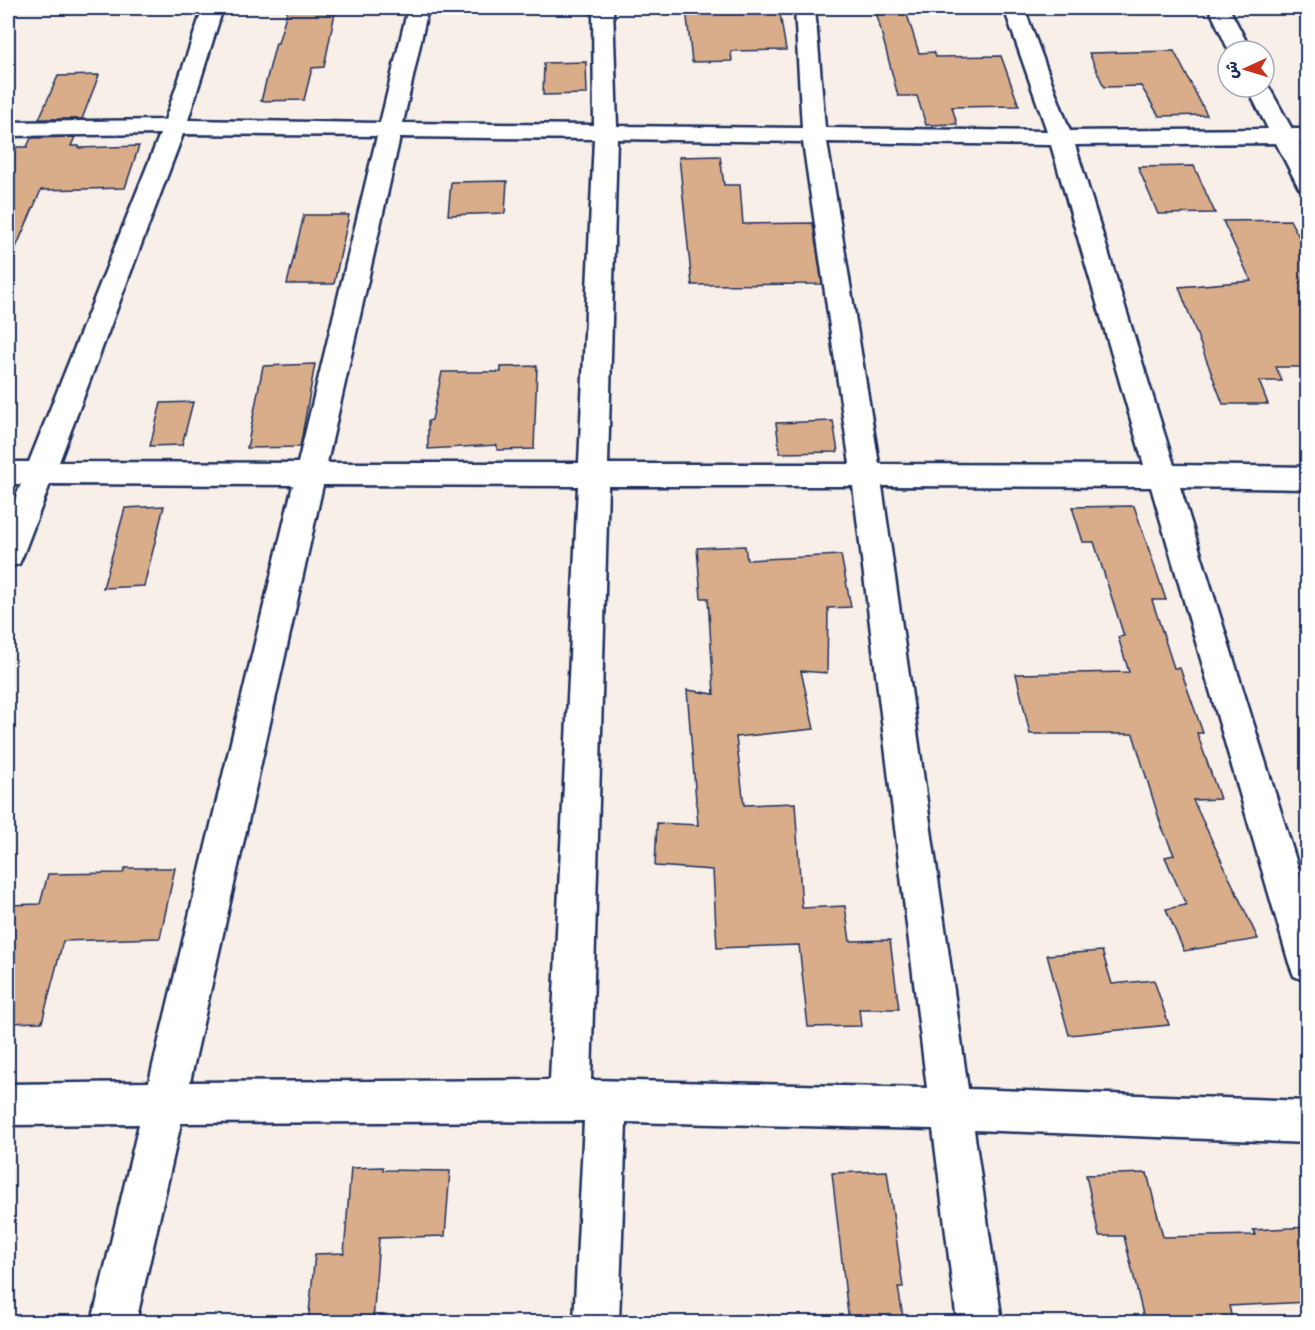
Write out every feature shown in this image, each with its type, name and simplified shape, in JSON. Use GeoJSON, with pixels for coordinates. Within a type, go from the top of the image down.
{"type":"FeatureCollection","features":[{"type":"Feature","properties":{"kind":"street"},"geometry":{"type":"LineString","coordinates":[[8,555],[174,127],[213,8]]}},
{"type":"Feature","properties":{"kind":"street"},"geometry":{"type":"LineString","coordinates":[[114,1323],[418,8]]}},
{"type":"Feature","properties":{"kind":"street"},"geometry":{"type":"LineString","coordinates":[[596,1323],[588,1101],[592,474],[606,133],[603,8]]}},
{"type":"Feature","properties":{"kind":"street"},"geometry":{"type":"LineString","coordinates":[[805,8],[814,136],[866,475],[979,1323]]}},
{"type":"Feature","properties":{"kind":"street"},"geometry":{"type":"LineString","coordinates":[[1014,8],[1061,138],[1308,963]]}},
{"type":"Feature","properties":{"kind":"street"},"geometry":{"type":"LineString","coordinates":[[1218,8],[1234,39]]}},
{"type":"Feature","properties":{"kind":"street"},"geometry":{"type":"LineString","coordinates":[[1264,99],[1308,183]]}},
{"type":"Feature","properties":{"kind":"street"},"geometry":{"type":"LineString","coordinates":[[8,129],[174,127],[1061,138],[1308,136]]}},
{"type":"Feature","properties":{"kind":"street"},"geometry":{"type":"LineString","coordinates":[[8,473],[1308,478]]}},
{"type":"Feature","properties":{"kind":"street"},"geometry":{"type":"LineString","coordinates":[[8,1104],[588,1101],[952,1109],[1308,1122]]}},
{"type":"Feature","properties":{"kind":"building"},"geometry":{"type":"Polygon","coordinates":[[[288,8],[336,8],[324,67],[312,68],[304,100],[261,101],[276,43],[278,43],[288,8]]]}},
{"type":"Feature","properties":{"kind":"building"},"geometry":{"type":"Polygon","coordinates":[[[686,8],[779,8],[786,50],[731,51],[732,61],[692,62],[686,8]]]}},
{"type":"Feature","properties":{"kind":"building"},"geometry":{"type":"Polygon","coordinates":[[[875,8],[905,8],[919,53],[934,52],[936,57],[1001,56],[1019,106],[952,107],[957,124],[926,125],[917,96],[898,96],[875,8]]]}},
{"type":"Feature","properties":{"kind":"building"},"geometry":{"type":"Polygon","coordinates":[[[1174,51],[1207,115],[1159,116],[1141,86],[1104,87],[1089,53],[1174,51]]]}},
{"type":"Feature","properties":{"kind":"building"},"geometry":{"type":"Polygon","coordinates":[[[586,62],[587,94],[543,95],[544,63],[586,62]]]}},
{"type":"Feature","properties":{"kind":"building"},"geometry":{"type":"Polygon","coordinates":[[[99,75],[82,119],[39,119],[58,76],[99,75]]]}},
{"type":"Feature","properties":{"kind":"building"},"geometry":{"type":"Polygon","coordinates":[[[75,137],[71,146],[79,146],[79,148],[139,146],[125,188],[41,190],[8,266],[8,170],[17,147],[27,147],[31,138],[75,137]]]}},
{"type":"Feature","properties":{"kind":"building"},"geometry":{"type":"Polygon","coordinates":[[[720,156],[724,185],[740,185],[743,224],[813,223],[822,284],[692,285],[679,157],[720,156]]]}},
{"type":"Feature","properties":{"kind":"building"},"geometry":{"type":"Polygon","coordinates":[[[1194,166],[1215,213],[1158,214],[1138,167],[1194,166]]]}},
{"type":"Feature","properties":{"kind":"building"},"geometry":{"type":"Polygon","coordinates":[[[507,181],[505,213],[448,215],[451,182],[507,181]]]}},
{"type":"Feature","properties":{"kind":"building"},"geometry":{"type":"Polygon","coordinates":[[[304,215],[349,215],[334,284],[287,284],[304,215]]]}},
{"type":"Feature","properties":{"kind":"building"},"geometry":{"type":"Polygon","coordinates":[[[1290,220],[1308,254],[1308,367],[1276,367],[1282,381],[1259,381],[1268,404],[1223,404],[1179,287],[1251,281],[1223,221],[1290,220]]]}},
{"type":"Feature","properties":{"kind":"building"},"geometry":{"type":"Polygon","coordinates":[[[315,364],[300,447],[247,448],[263,366],[315,364]]]}},
{"type":"Feature","properties":{"kind":"building"},"geometry":{"type":"Polygon","coordinates":[[[537,366],[534,449],[497,450],[497,445],[428,449],[428,421],[432,420],[442,372],[501,372],[501,367],[537,366]]]}},
{"type":"Feature","properties":{"kind":"building"},"geometry":{"type":"Polygon","coordinates":[[[193,402],[182,445],[150,446],[161,403],[193,402]]]}},
{"type":"Feature","properties":{"kind":"building"},"geometry":{"type":"Polygon","coordinates":[[[833,421],[838,452],[780,453],[776,423],[833,421]]]}},
{"type":"Feature","properties":{"kind":"building"},"geometry":{"type":"Polygon","coordinates":[[[164,506],[144,586],[103,588],[125,508],[164,506]]]}},
{"type":"Feature","properties":{"kind":"building"},"geometry":{"type":"Polygon","coordinates":[[[1134,506],[1166,600],[1152,600],[1174,668],[1180,668],[1203,733],[1197,733],[1220,799],[1193,800],[1258,939],[1184,951],[1166,909],[1186,905],[1165,857],[1174,855],[1161,825],[1133,734],[1030,734],[1016,674],[1129,672],[1118,637],[1124,636],[1094,542],[1083,542],[1072,507],[1134,506]]]}},
{"type":"Feature","properties":{"kind":"building"},"geometry":{"type":"Polygon","coordinates":[[[745,546],[747,560],[841,555],[851,607],[828,608],[827,673],[801,671],[814,729],[736,737],[744,805],[795,803],[802,908],[845,906],[850,941],[890,940],[899,1009],[859,1009],[861,1026],[808,1027],[799,945],[717,948],[713,870],[655,866],[657,823],[698,825],[687,690],[714,694],[708,598],[701,598],[697,548],[745,546]]]}},
{"type":"Feature","properties":{"kind":"building"},"geometry":{"type":"Polygon","coordinates":[[[125,868],[175,868],[160,938],[63,941],[42,1022],[8,1023],[8,905],[40,904],[48,874],[123,873],[125,868]]]}},
{"type":"Feature","properties":{"kind":"building"},"geometry":{"type":"Polygon","coordinates":[[[1102,951],[1112,984],[1154,980],[1169,1025],[1069,1035],[1047,955],[1102,951]]]}},
{"type":"Feature","properties":{"kind":"building"},"geometry":{"type":"Polygon","coordinates":[[[383,1167],[383,1170],[450,1171],[445,1236],[379,1238],[373,1323],[308,1323],[315,1254],[344,1253],[351,1168],[383,1167]]]}},
{"type":"Feature","properties":{"kind":"building"},"geometry":{"type":"Polygon","coordinates":[[[887,1171],[903,1287],[898,1287],[904,1323],[849,1323],[832,1173],[887,1171]]]}},
{"type":"Feature","properties":{"kind":"building"},"geometry":{"type":"Polygon","coordinates":[[[1147,1173],[1163,1237],[1255,1235],[1253,1230],[1308,1227],[1308,1302],[1229,1306],[1233,1323],[1145,1323],[1124,1236],[1099,1236],[1086,1175],[1147,1173]]]}}]}
